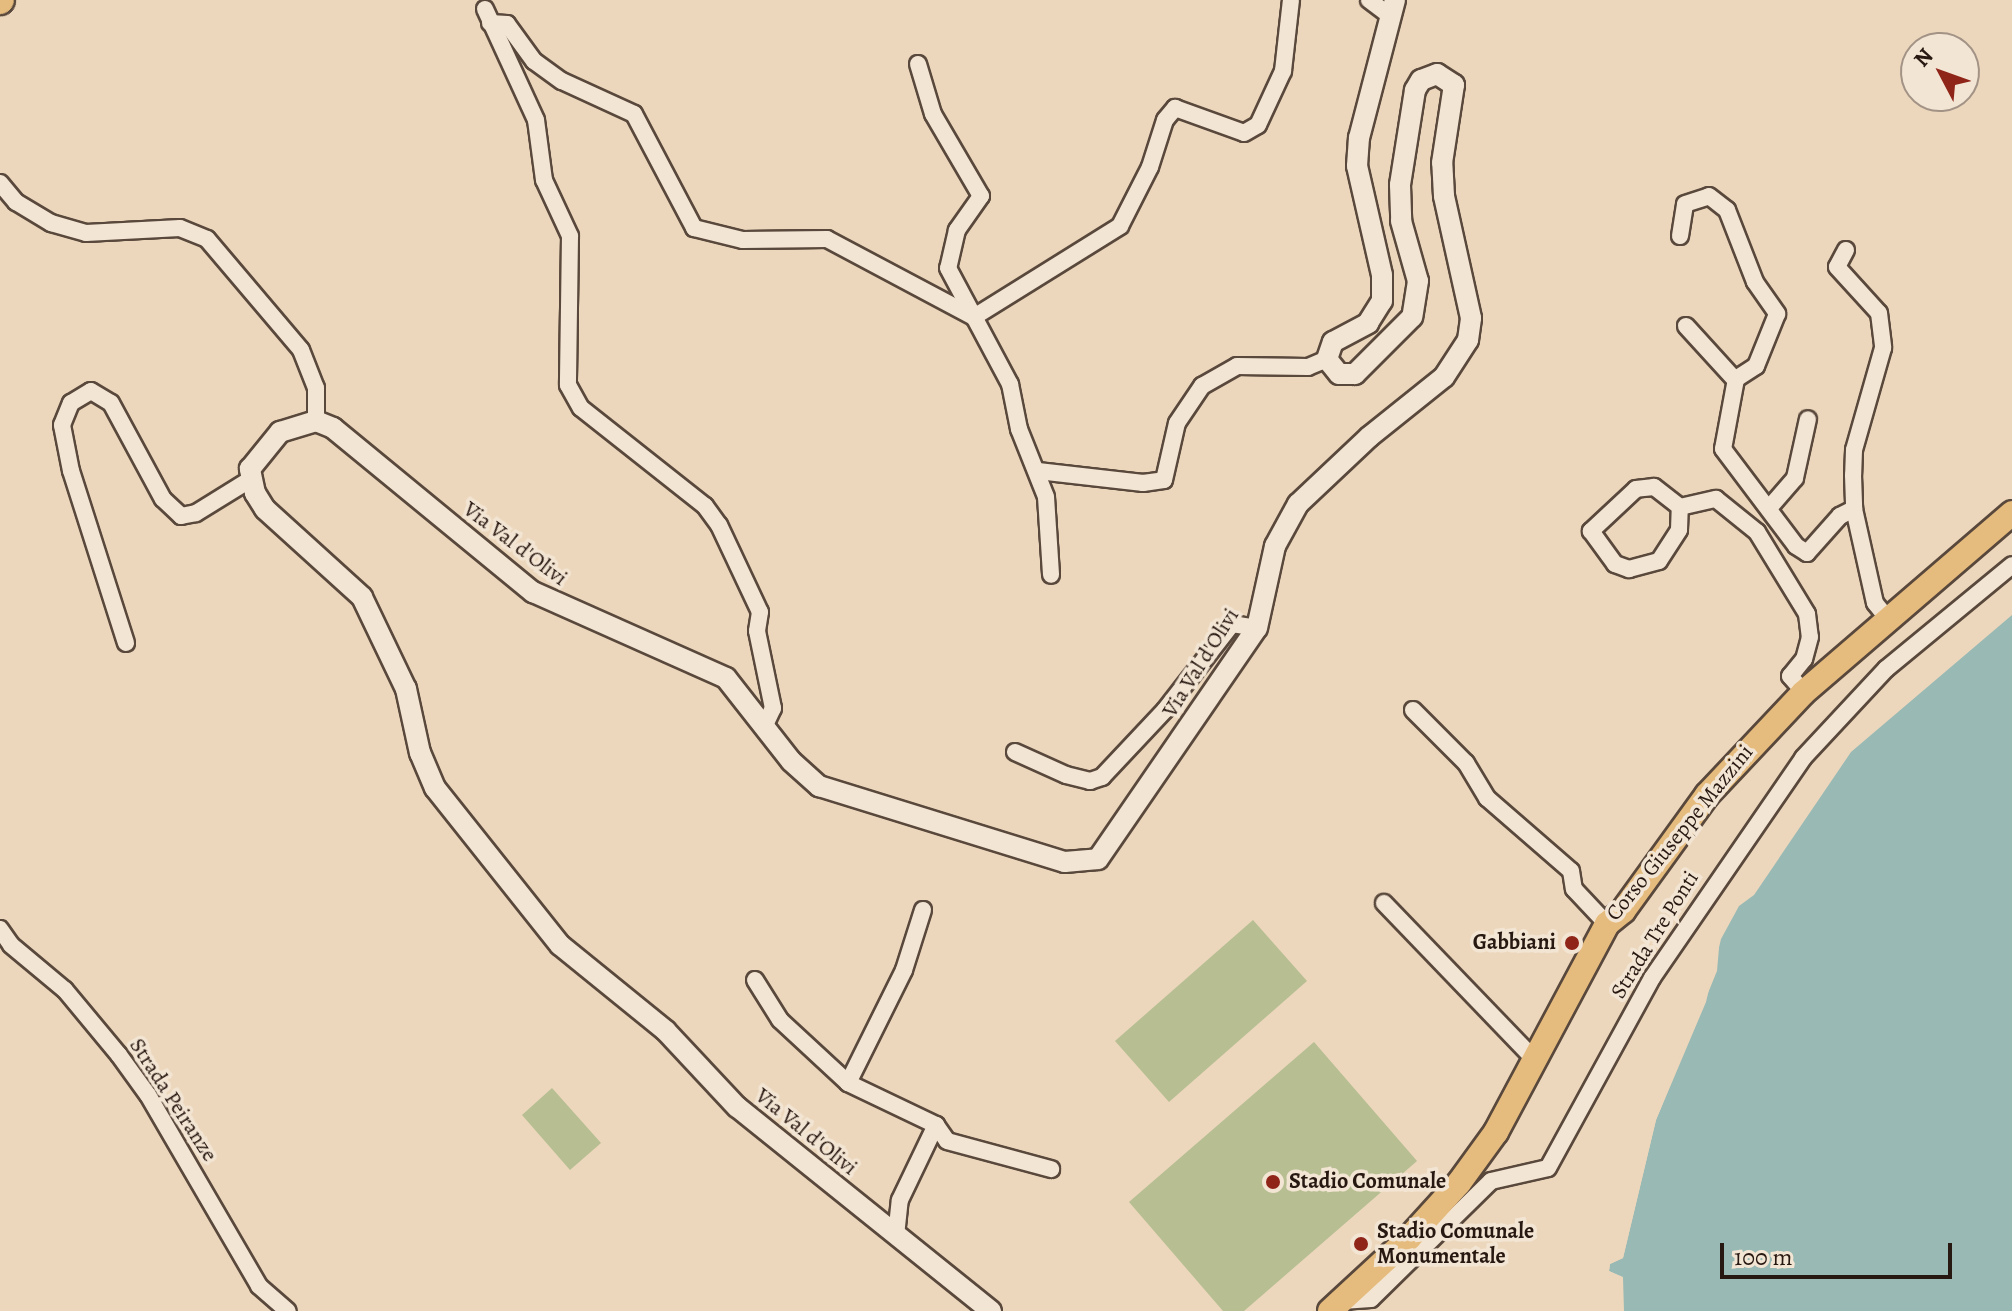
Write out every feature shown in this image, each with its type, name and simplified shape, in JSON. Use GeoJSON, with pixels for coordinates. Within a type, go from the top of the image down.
{"type":"FeatureCollection","features":[{"type":"Feature","properties":{"kind":"main road","name":"Corso Giuseppe Mazzini"},"geometry":{"type":"LineString","coordinates":[[1336,1306],[1459,1183],[1496,1132],[1607,924],[1623,911],[1707,795],[1804,692],[2012,513]]}},
{"type":"Feature","properties":{"kind":"street"},"geometry":{"type":"LineString","coordinates":[[974,317],[1120,226],[1150,167],[1165,120],[1175,108],[1244,133],[1258,125],[1283,71],[1291,0]]}},
{"type":"Feature","properties":{"kind":"street"},"geometry":{"type":"LineString","coordinates":[[1038,471],[1143,483],[1164,480],[1177,423],[1202,386],[1237,366],[1308,367],[1327,359],[1333,342],[1368,323],[1382,301],[1382,275],[1357,166],[1359,138],[1393,8],[1369,0]]}},
{"type":"Feature","properties":{"kind":"street"},"geometry":{"type":"LineString","coordinates":[[765,725],[773,708],[757,631],[760,612],[719,525],[705,506],[581,408],[568,385],[570,236],[544,180],[536,120],[487,16],[507,24],[534,61],[562,81],[634,114],[694,228],[743,240],[827,239],[974,317]]}},
{"type":"Feature","properties":{"kind":"street"},"geometry":{"type":"LineString","coordinates":[[918,64],[933,114],[981,196],[957,230],[948,268],[1010,384],[1019,429],[1038,471],[1052,532],[1051,575]]}},
{"type":"Feature","properties":{"kind":"street","name":"Via Val d'Olivi"},"geometry":{"type":"LineString","coordinates":[[316,421],[344,436],[533,592],[560,608],[715,670],[739,690],[799,771],[819,786],[1065,862],[1089,862],[1114,841],[1257,628],[1275,546],[1298,504],[1369,437],[1444,377],[1468,340],[1467,291],[1444,196],[1442,163],[1455,93],[1447,77],[1437,74],[1421,80],[1405,143],[1400,205],[1418,281],[1412,317],[1355,374],[1339,374],[1327,359]]}},
{"type":"Feature","properties":{"kind":"street"},"geometry":{"type":"LineString","coordinates":[[0,183],[16,202],[51,223],[86,233],[180,228],[207,239],[301,350],[316,388],[316,421],[290,427],[268,441],[253,461],[251,479],[181,516],[163,499],[111,403],[91,391],[71,403],[62,425],[71,471],[126,643]]}},
{"type":"Feature","properties":{"kind":"street"},"geometry":{"type":"LineString","coordinates":[[1680,236],[1685,204],[1709,196],[1727,210],[1755,282],[1777,314],[1756,366],[1736,381],[1723,449],[1770,507],[1796,546],[1807,553],[1840,516],[1854,509]]}},
{"type":"Feature","properties":{"kind":"street"},"geometry":{"type":"LineString","coordinates":[[1846,250],[1837,267],[1879,313],[1883,348],[1854,450],[1854,509],[1875,603],[1887,618]]}},
{"type":"Feature","properties":{"kind":"street"},"geometry":{"type":"LineString","coordinates":[[1686,326],[1736,381]]}},
{"type":"Feature","properties":{"kind":"street"},"geometry":{"type":"LineString","coordinates":[[1770,507],[1795,478],[1808,419]]}},
{"type":"Feature","properties":{"kind":"street","name":"Via Val d'Olivi"},"geometry":{"type":"LineString","coordinates":[[251,479],[265,509],[362,597],[406,689],[420,753],[435,788],[560,945],[666,1031],[737,1107],[991,1311]]}},
{"type":"Feature","properties":{"kind":"street"},"geometry":{"type":"LineString","coordinates":[[1654,487],[1680,507],[1679,530],[1659,561],[1629,569],[1615,564],[1591,531],[1636,489],[1654,487]]}},
{"type":"Feature","properties":{"kind":"street"},"geometry":{"type":"LineString","coordinates":[[1680,507],[1716,499],[1757,532],[1807,614],[1810,637],[1804,659],[1790,676],[1804,692]]}},
{"type":"Feature","properties":{"kind":"street","name":"Strada Tre Ponti"},"geometry":{"type":"LineString","coordinates":[[1336,1306],[1371,1299],[1491,1181],[1548,1168],[1652,978],[1803,758],[1886,669],[2012,565]]}},
{"type":"Feature","properties":{"kind":"street"},"geometry":{"type":"LineString","coordinates":[[1015,752],[1066,775],[1102,777],[1165,710],[1232,624],[1257,628]]}},
{"type":"Feature","properties":{"kind":"street"},"geometry":{"type":"LineString","coordinates":[[1413,710],[1466,763],[1487,798],[1571,871],[1574,889],[1607,924]]}},
{"type":"Feature","properties":{"kind":"street"},"geometry":{"type":"LineString","coordinates":[[1384,903],[1535,1060]]}},
{"type":"Feature","properties":{"kind":"street"},"geometry":{"type":"LineString","coordinates":[[848,1083],[904,970],[923,910]]}},
{"type":"Feature","properties":{"kind":"street","name":"Strada Peiranze"},"geometry":{"type":"LineString","coordinates":[[0,929],[11,945],[65,990],[119,1055],[156,1107],[259,1286],[288,1311]]}},
{"type":"Feature","properties":{"kind":"street"},"geometry":{"type":"LineString","coordinates":[[755,980],[780,1020],[848,1083],[936,1125],[947,1141],[1051,1169]]}},
{"type":"Feature","properties":{"kind":"street"},"geometry":{"type":"LineString","coordinates":[[896,1236],[900,1200],[936,1125]]}},
{"type":"Feature","properties":{"kind":"green space"},"geometry":{"type":"Polygon","coordinates":[[[1253,920],[1307,981],[1169,1102],[1115,1041],[1253,920]]]}},
{"type":"Feature","properties":{"kind":"green space","name":"Stadio Comunale"},"geometry":{"type":"Polygon","coordinates":[[[1314,1042],[1417,1161],[1244,1311],[1223,1311],[1129,1202],[1314,1042]]]}},
{"type":"Feature","properties":{"kind":"green space"},"geometry":{"type":"Polygon","coordinates":[[[552,1088],[601,1143],[570,1170],[522,1115],[552,1088]]]}},
{"type":"Feature","properties":{"kind":"water"},"geometry":{"type":"Polygon","coordinates":[[[2012,615],[2012,1311],[1624,1311],[1623,1278],[1609,1271],[1610,1264],[1623,1258],[1656,1120],[1706,1002],[1721,939],[1739,906],[1754,895],[1851,752],[2012,615]]]}},
{"type":"Feature","properties":{"kind":"pier"},"geometry":{"type":"Polygon","coordinates":[[[1715,948],[1719,948],[1717,971],[1656,1120],[1623,1258],[1610,1264],[1609,1271],[1623,1277],[1620,1311],[1619,1280],[1606,1273],[1606,1262],[1619,1256],[1652,1119],[1702,1001],[1715,948]]]}},
{"type":"Feature","properties":{"kind":"place","name":"Gabbiani"},"geometry":{"type":"Point","coordinates":[1572,943]}},
{"type":"Feature","properties":{"kind":"place","name":"Stadio Comunale"},"geometry":{"type":"Point","coordinates":[1273,1182]}},
{"type":"Feature","properties":{"kind":"place","name":"Stadio Comunale Monumentale"},"geometry":{"type":"Point","coordinates":[1361,1244]}}]}
